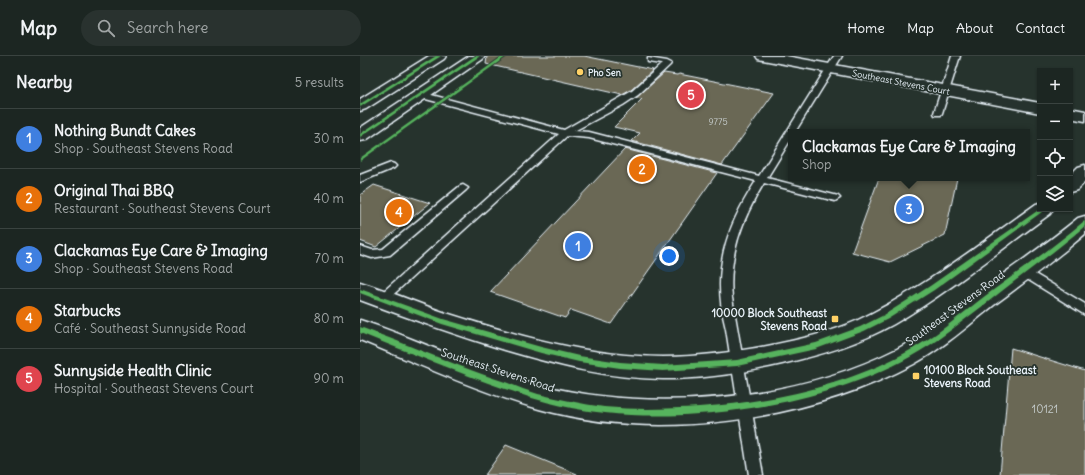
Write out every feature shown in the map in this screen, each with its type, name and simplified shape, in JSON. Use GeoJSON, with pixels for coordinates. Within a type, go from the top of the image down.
{"type":"FeatureCollection","features":[{"type":"Feature","properties":{"kind":"main road"},"geometry":{"type":"LineString","coordinates":[[360,106],[439,56]]}},
{"type":"Feature","properties":{"kind":"main road"},"geometry":{"type":"LineString","coordinates":[[360,136],[478,56]]}},
{"type":"Feature","properties":{"kind":"main road","name":"Southeast Stevens Court"},"geometry":{"type":"LineString","coordinates":[[763,56],[834,62],[945,90],[1037,107]]}},
{"type":"Feature","properties":{"kind":"main road"},"geometry":{"type":"LineString","coordinates":[[1073,114],[1085,116]]}},
{"type":"Feature","properties":{"kind":"main road"},"geometry":{"type":"LineString","coordinates":[[1073,183],[1085,171]]}},
{"type":"Feature","properties":{"kind":"main road"},"geometry":{"type":"LineString","coordinates":[[370,295],[442,321],[540,350],[579,359],[620,365],[663,368],[737,363],[816,346],[862,329],[886,317],[932,288],[1039,212]]}},
{"type":"Feature","properties":{"kind":"main road","name":"Southeast Stevens Road"},"geometry":{"type":"LineString","coordinates":[[360,330],[461,370],[536,396],[604,410],[673,412],[745,406],[815,391],[866,375],[906,356],[936,337],[1085,223]]}},
{"type":"Feature","properties":{"kind":"lane"},"geometry":{"type":"LineString","coordinates":[[370,295],[503,187],[565,133],[620,103],[635,93],[667,63],[651,60],[656,56]]}},
{"type":"Feature","properties":{"kind":"lane"},"geometry":{"type":"LineString","coordinates":[[938,113],[956,56]]}},
{"type":"Feature","properties":{"kind":"lane"},"geometry":{"type":"LineString","coordinates":[[793,129],[834,62]]}},
{"type":"Feature","properties":{"kind":"lane"},"geometry":{"type":"LineString","coordinates":[[420,95],[565,133],[589,135],[836,198]]}},
{"type":"Feature","properties":{"kind":"lane"},"geometry":{"type":"LineString","coordinates":[[756,475],[745,406],[727,312],[725,290],[727,261],[737,225],[748,201],[788,137]]}},
{"type":"Feature","properties":{"kind":"lane"},"geometry":{"type":"LineString","coordinates":[[360,180],[372,173],[391,166]]}},
{"type":"Feature","properties":{"kind":"lane"},"geometry":{"type":"LineString","coordinates":[[360,250],[372,254],[386,252],[463,188]]}},
{"type":"Feature","properties":{"kind":"lane"},"geometry":{"type":"LineString","coordinates":[[1023,271],[1085,310]]}},
{"type":"Feature","properties":{"kind":"building"},"geometry":{"type":"Polygon","coordinates":[[[487,56],[584,56],[653,70],[631,90],[622,95],[486,64],[487,56]]]}},
{"type":"Feature","properties":{"kind":"building"},"geometry":{"type":"Polygon","coordinates":[[[664,73],[679,74],[774,93],[722,165],[632,141],[640,133],[614,127],[642,99],[636,98],[664,73]]]}},
{"type":"Feature","properties":{"kind":"building"},"geometry":{"type":"Polygon","coordinates":[[[625,149],[717,173],[611,324],[571,310],[565,318],[490,292],[625,149]]]}},
{"type":"Feature","properties":{"kind":"building"},"geometry":{"type":"Polygon","coordinates":[[[878,181],[956,181],[945,235],[890,262],[852,252],[878,181]]]}},
{"type":"Feature","properties":{"kind":"building"},"geometry":{"type":"Polygon","coordinates":[[[374,185],[430,203],[376,247],[360,241],[360,195],[374,185]]]}},
{"type":"Feature","properties":{"kind":"building"},"geometry":{"type":"Polygon","coordinates":[[[1011,348],[1085,371],[1085,475],[1000,475],[1011,348]]]}},
{"type":"Feature","properties":{"kind":"building"},"geometry":{"type":"Polygon","coordinates":[[[506,445],[577,474],[577,475],[485,475],[506,445]]]}},
{"type":"Feature","properties":{"kind":"cycle path"},"geometry":{"type":"LineString","coordinates":[[360,106],[439,56]]}},
{"type":"Feature","properties":{"kind":"cycle path"},"geometry":{"type":"LineString","coordinates":[[360,136],[478,56]]}},
{"type":"Feature","properties":{"kind":"cycle path"},"geometry":{"type":"LineString","coordinates":[[360,160],[505,56]]}},
{"type":"Feature","properties":{"kind":"cycle path"},"geometry":{"type":"LineString","coordinates":[[360,291],[442,321],[541,350],[579,359],[620,365],[663,368],[737,363],[816,346],[862,329],[886,317],[932,288],[1039,212]]}},
{"type":"Feature","properties":{"kind":"cycle path"},"geometry":{"type":"LineString","coordinates":[[360,330],[497,383],[539,397],[580,406],[605,410],[679,412],[719,409],[760,403],[838,385],[874,372],[906,356],[953,325],[1085,223]]}},
{"type":"Feature","properties":{"kind":"place","name":"Pho Sen"},"geometry":{"type":"Point","coordinates":[580,72]}},
{"type":"Feature","properties":{"kind":"place","name":"Sunnyside Health Clinic"},"geometry":{"type":"Point","coordinates":[691,95]}},
{"type":"Feature","properties":{"kind":"place","name":"Original Thai BBQ"},"geometry":{"type":"Point","coordinates":[642,169]}},
{"type":"Feature","properties":{"kind":"place","name":"Clackamas Eye Care & Imaging"},"geometry":{"type":"Point","coordinates":[909,209]}},
{"type":"Feature","properties":{"kind":"place","name":"Starbucks"},"geometry":{"type":"Point","coordinates":[399,212]}},
{"type":"Feature","properties":{"kind":"place","name":"Nothing Bundt Cakes"},"geometry":{"type":"Point","coordinates":[578,246]}},
{"type":"Feature","properties":{"kind":"place","name":"10000 Block Southeast Stevens Road"},"geometry":{"type":"Point","coordinates":[835,319]}},
{"type":"Feature","properties":{"kind":"place","name":"10100 Block Southeast Stevens Road"},"geometry":{"type":"Point","coordinates":[916,376]}}]}
